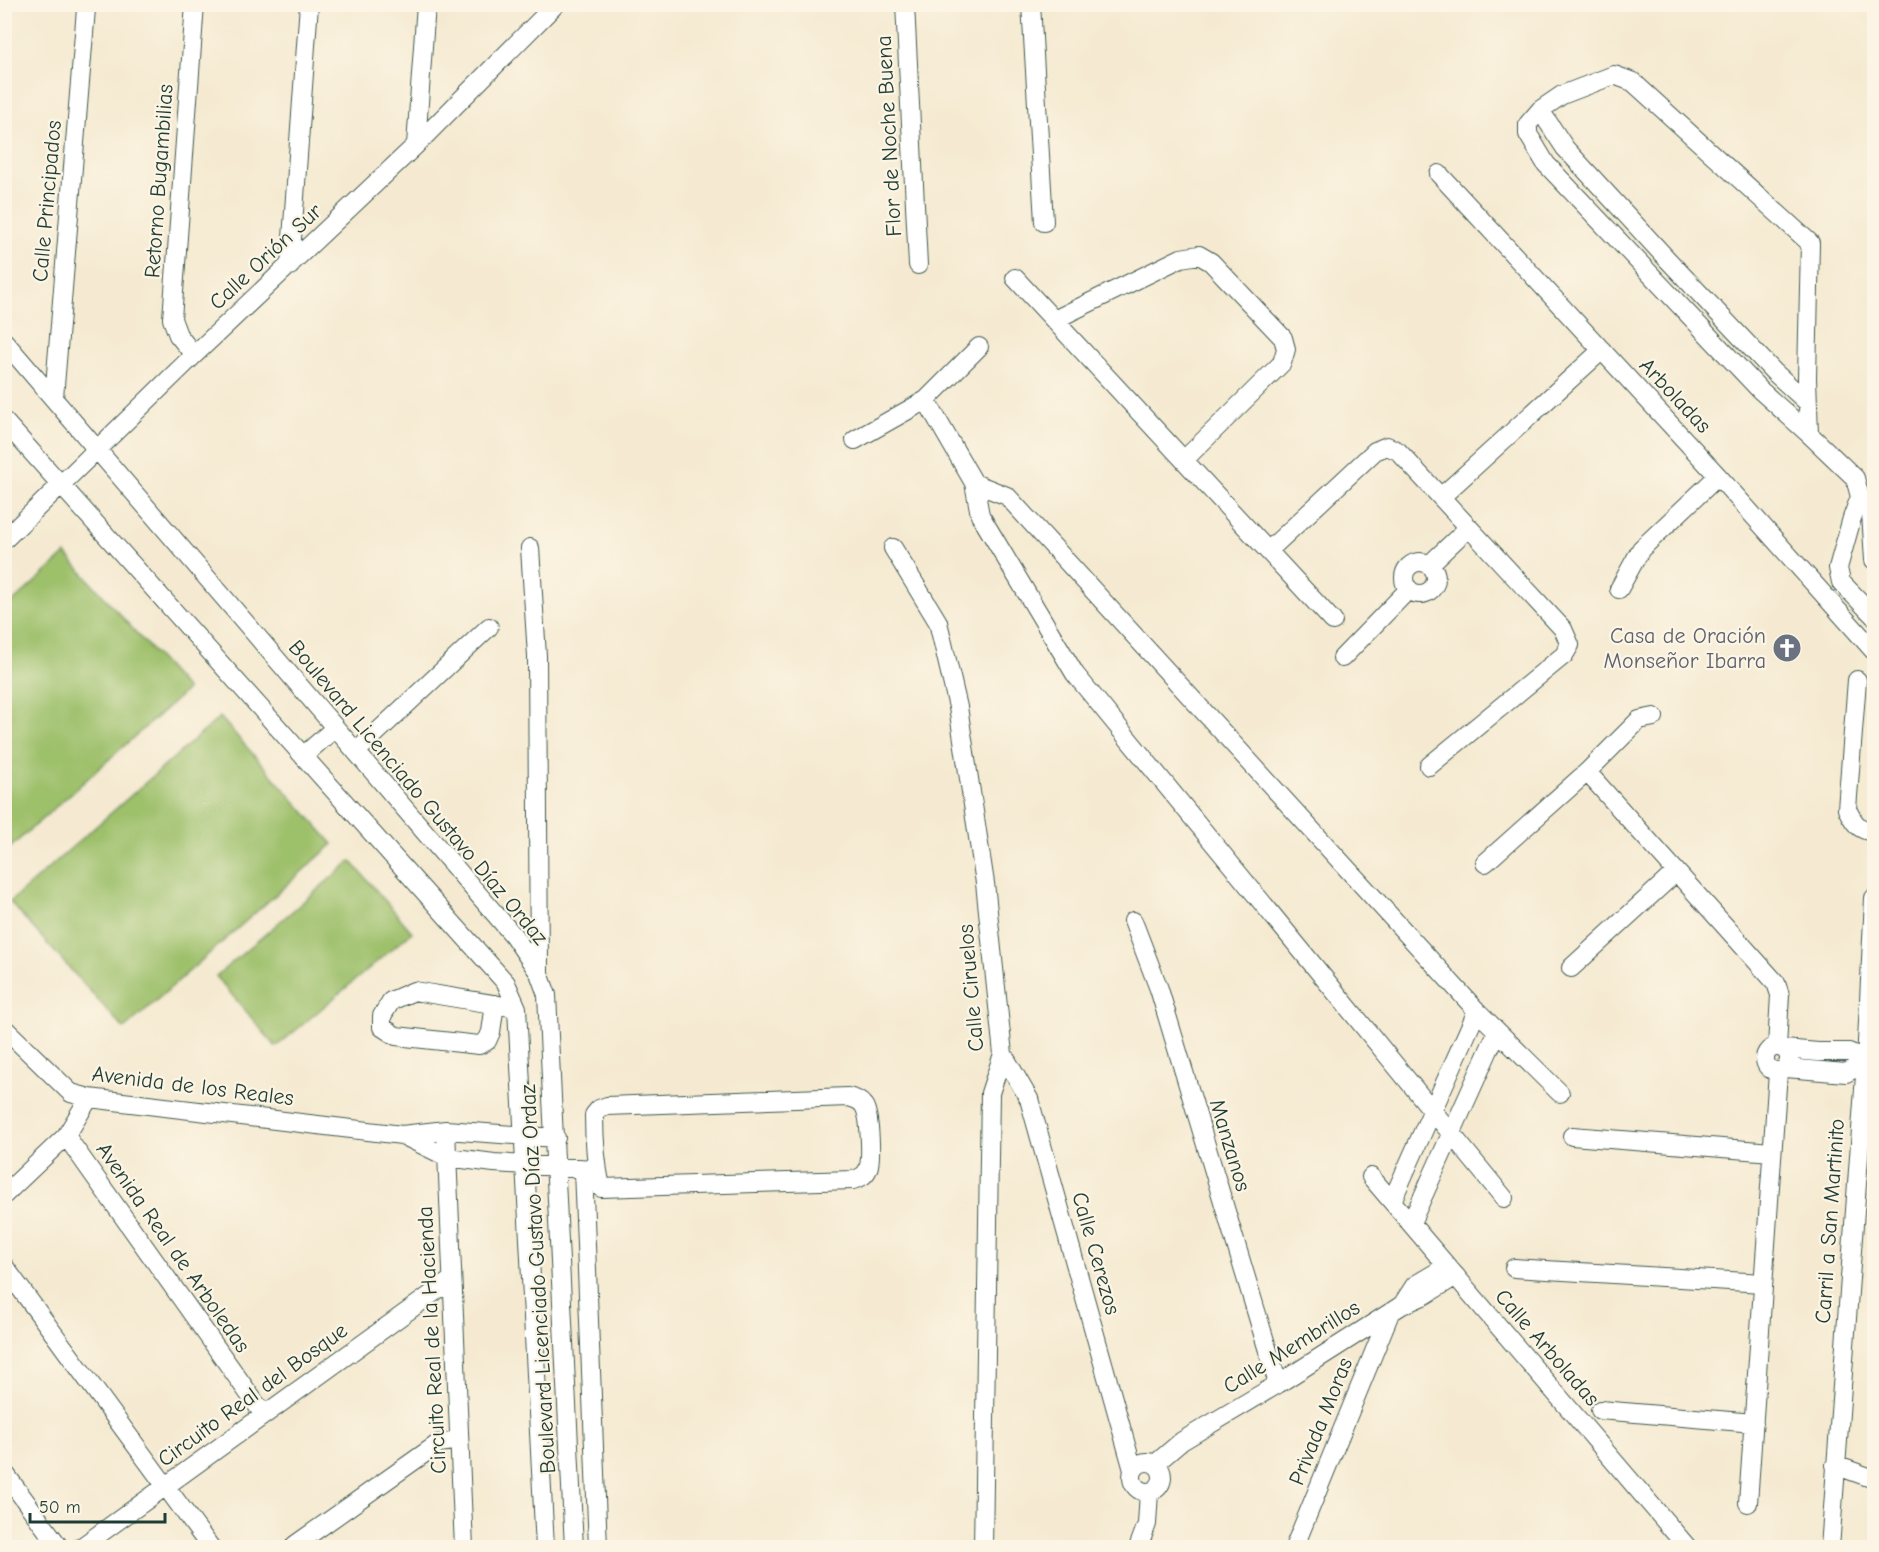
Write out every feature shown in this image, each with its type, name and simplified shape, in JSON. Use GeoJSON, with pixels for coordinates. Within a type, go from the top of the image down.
{"type":"FeatureCollection","features":[{"type":"Feature","properties":{"kind":"street","name":"Retorno Bugambilias"},"geometry":{"type":"LineString","coordinates":[[195,4],[172,319],[178,335],[195,355]]}},
{"type":"Feature","properties":{"kind":"street"},"geometry":{"type":"LineString","coordinates":[[290,266],[309,4]]}},
{"type":"Feature","properties":{"kind":"street"},"geometry":{"type":"LineString","coordinates":[[416,145],[426,4]]}},
{"type":"Feature","properties":{"kind":"street","name":"Calle Orión Sur"},"geometry":{"type":"LineString","coordinates":[[4,540],[416,145],[537,13],[556,4]]}},
{"type":"Feature","properties":{"kind":"street","name":"Flor de Noche Buena"},"geometry":{"type":"LineString","coordinates":[[905,4],[918,264]]}},
{"type":"Feature","properties":{"kind":"street"},"geometry":{"type":"LineString","coordinates":[[1031,4],[1044,222]]}},
{"type":"Feature","properties":{"kind":"street","name":"Calle Principados"},"geometry":{"type":"LineString","coordinates":[[54,398],[86,9]]}},
{"type":"Feature","properties":{"kind":"street"},"geometry":{"type":"LineString","coordinates":[[1809,434],[1810,243],[1633,82],[1614,75],[1562,95],[1540,110],[1528,124],[1528,134],[1546,164],[1760,390],[1855,478],[1860,497],[1871,513],[1874,560],[1843,554]]}},
{"type":"Feature","properties":{"kind":"street"},"geometry":{"type":"LineString","coordinates":[[1540,110],[1559,138],[1667,259],[1774,372],[1808,402]]}},
{"type":"Feature","properties":{"kind":"street"},"geometry":{"type":"LineString","coordinates":[[1539,154],[1559,138]]}},
{"type":"Feature","properties":{"kind":"street","name":"Arboladas"},"geometry":{"type":"LineString","coordinates":[[1440,174],[1718,476],[1875,651]]}},
{"type":"Feature","properties":{"kind":"street"},"geometry":{"type":"LineString","coordinates":[[1054,320],[1181,258],[1199,255],[1211,262],[1283,338],[1287,349],[1282,363],[1184,460]]}},
{"type":"Feature","properties":{"kind":"street"},"geometry":{"type":"LineString","coordinates":[[1649,274],[1667,259]]}},
{"type":"Feature","properties":{"kind":"street"},"geometry":{"type":"LineString","coordinates":[[1015,278],[1333,621]]}},
{"type":"Feature","properties":{"kind":"street","name":"Boulevard Licenciado Gustavo Díaz Ordaz"},"geometry":{"type":"LineString","coordinates":[[4,341],[513,935],[539,973],[548,995],[574,1548]]}},
{"type":"Feature","properties":{"kind":"street"},"geometry":{"type":"LineString","coordinates":[[855,440],[926,400],[979,347]]}},
{"type":"Feature","properties":{"kind":"street"},"geometry":{"type":"LineString","coordinates":[[1441,497],[1602,350]]}},
{"type":"Feature","properties":{"kind":"street"},"geometry":{"type":"LineString","coordinates":[[1760,390],[1774,372]]}},
{"type":"Feature","properties":{"kind":"street"},"geometry":{"type":"LineString","coordinates":[[926,400],[974,483],[980,515],[1075,674],[1504,1198]]}},
{"type":"Feature","properties":{"kind":"street","name":"Boulevard Licenciado Gustavo Díaz Ordaz"},"geometry":{"type":"LineString","coordinates":[[7,430],[62,484],[506,983],[517,1008],[545,1548]]}},
{"type":"Feature","properties":{"kind":"street"},"geometry":{"type":"LineString","coordinates":[[1268,550],[1375,451],[1387,446],[1398,451],[1563,629],[1570,645],[1564,655],[1429,766]]}},
{"type":"Feature","properties":{"kind":"street"},"geometry":{"type":"LineString","coordinates":[[1619,589],[1641,549],[1718,476]]}},
{"type":"Feature","properties":{"kind":"street"},"geometry":{"type":"LineString","coordinates":[[974,483],[1007,496],[1477,1011],[1560,1093]]}},
{"type":"Feature","properties":{"kind":"street"},"geometry":{"type":"LineString","coordinates":[[1860,497],[1838,568],[1841,582],[1875,616]]}},
{"type":"Feature","properties":{"kind":"street"},"geometry":{"type":"LineString","coordinates":[[1342,658],[1409,589],[1418,594],[1424,594],[1432,588],[1435,584],[1436,573],[1429,565],[1469,527]]}},
{"type":"Feature","properties":{"kind":"street"},"geometry":{"type":"LineString","coordinates":[[530,548],[537,656],[539,973]]}},
{"type":"Feature","properties":{"kind":"street","name":"Calle Ciruelos"},"geometry":{"type":"LineString","coordinates":[[893,548],[938,622],[958,707],[985,883],[1003,1054],[990,1093],[983,1548]]}},
{"type":"Feature","properties":{"kind":"street"},"geometry":{"type":"LineString","coordinates":[[356,752],[489,627]]}},
{"type":"Feature","properties":{"kind":"street"},"geometry":{"type":"LineString","coordinates":[[1857,680],[1847,808],[1852,819],[1863,830],[1875,832]]}},
{"type":"Feature","properties":{"kind":"street"},"geometry":{"type":"LineString","coordinates":[[1485,863],[1587,772],[1639,720],[1654,717]]}},
{"type":"Feature","properties":{"kind":"street"},"geometry":{"type":"LineString","coordinates":[[303,756],[335,728]]}},
{"type":"Feature","properties":{"kind":"street"},"geometry":{"type":"LineString","coordinates":[[1587,772],[1776,983],[1780,995],[1780,1048]]}},
{"type":"Feature","properties":{"kind":"street"},"geometry":{"type":"LineString","coordinates":[[1571,968],[1676,872]]}},
{"type":"Feature","properties":{"kind":"street","name":"Carril a San Martinito"},"geometry":{"type":"LineString","coordinates":[[1830,1548],[1835,1465],[1870,1063],[1875,898]]}},
{"type":"Feature","properties":{"kind":"street","name":"Manzanos"},"geometry":{"type":"LineString","coordinates":[[1133,921],[1159,989],[1278,1383]]}},
{"type":"Feature","properties":{"kind":"street"},"geometry":{"type":"LineString","coordinates":[[495,1004],[491,1032],[487,1041],[478,1045],[396,1036],[382,1027],[382,1016],[391,1001],[414,991],[495,1004],[517,1008]]}},
{"type":"Feature","properties":{"kind":"street"},"geometry":{"type":"LineString","coordinates":[[1392,1202],[1477,1011]]}},
{"type":"Feature","properties":{"kind":"street","name":"Avenida de los Reales"},"geometry":{"type":"LineString","coordinates":[[4,1028],[71,1093],[89,1098],[402,1135],[446,1130],[556,1138]]}},
{"type":"Feature","properties":{"kind":"street"},"geometry":{"type":"LineString","coordinates":[[1411,1224],[1497,1032]]}},
{"type":"Feature","properties":{"kind":"street"},"geometry":{"type":"LineString","coordinates":[[1780,1048],[1849,1052],[1870,1063],[1846,1073],[1771,1070],[1765,1060],[1766,1053],[1771,1049],[1780,1048]]}},
{"type":"Feature","properties":{"kind":"street","name":"Calle Cerezos"},"geometry":{"type":"LineString","coordinates":[[1003,1054],[1029,1099],[1133,1470]]}},
{"type":"Feature","properties":{"kind":"street"},"geometry":{"type":"LineString","coordinates":[[1749,1503],[1772,1152],[1782,1070]]}},
{"type":"Feature","properties":{"kind":"street"},"geometry":{"type":"LineString","coordinates":[[590,1169],[601,1188],[853,1180],[861,1178],[868,1169],[870,1157],[867,1114],[864,1106],[857,1099],[848,1097],[607,1106],[598,1109],[594,1115],[590,1169],[598,1548]]}},
{"type":"Feature","properties":{"kind":"street"},"geometry":{"type":"LineString","coordinates":[[4,1195],[66,1136],[89,1098]]}},
{"type":"Feature","properties":{"kind":"street","name":"Circuito Real de la Hacienda"},"geometry":{"type":"LineString","coordinates":[[446,1130],[464,1548]]}},
{"type":"Feature","properties":{"kind":"street","name":"Avenida de los Reales"},"geometry":{"type":"LineString","coordinates":[[402,1135],[447,1158]]}},
{"type":"Feature","properties":{"kind":"street","name":"Avenida Real de Arboledas"},"geometry":{"type":"LineString","coordinates":[[66,1136],[264,1415]]}},
{"type":"Feature","properties":{"kind":"street"},"geometry":{"type":"LineString","coordinates":[[1572,1136],[1772,1152]]}},
{"type":"Feature","properties":{"kind":"street"},"geometry":{"type":"LineString","coordinates":[[447,1158],[590,1169]]}},
{"type":"Feature","properties":{"kind":"street","name":"Calle Arboladas"},"geometry":{"type":"LineString","coordinates":[[1371,1177],[1688,1548]]}},
{"type":"Feature","properties":{"kind":"street"},"geometry":{"type":"LineString","coordinates":[[4,1266],[211,1548]]}},
{"type":"Feature","properties":{"kind":"street"},"geometry":{"type":"LineString","coordinates":[[1514,1268],[1763,1283]]}},
{"type":"Feature","properties":{"kind":"street","name":"Calle Membrillos"},"geometry":{"type":"LineString","coordinates":[[1155,1464],[1182,1441],[1396,1309],[1425,1295],[1451,1271]]}},
{"type":"Feature","properties":{"kind":"street","name":"Circuito Real del Bosque"},"geometry":{"type":"LineString","coordinates":[[80,1548],[452,1280]]}},
{"type":"Feature","properties":{"kind":"street","name":"Privada Moras"},"geometry":{"type":"LineString","coordinates":[[1294,1548],[1396,1309]]}},
{"type":"Feature","properties":{"kind":"street"},"geometry":{"type":"LineString","coordinates":[[1600,1410],[1754,1423]]}},
{"type":"Feature","properties":{"kind":"street"},"geometry":{"type":"LineString","coordinates":[[295,1545],[439,1443],[459,1440]]}},
{"type":"Feature","properties":{"kind":"street"},"geometry":{"type":"LineString","coordinates":[[1143,1462],[1155,1464],[1162,1475],[1159,1487],[1149,1492],[1138,1490],[1132,1481],[1133,1470],[1143,1462]]}},
{"type":"Feature","properties":{"kind":"street"},"geometry":{"type":"LineString","coordinates":[[1835,1465],[1875,1479]]}},
{"type":"Feature","properties":{"kind":"street"},"geometry":{"type":"LineString","coordinates":[[4,1472],[60,1548]]}},
{"type":"Feature","properties":{"kind":"street"},"geometry":{"type":"LineString","coordinates":[[1138,1548],[1147,1524],[1149,1492]]}},
{"type":"Feature","properties":{"kind":"green space"},"geometry":{"type":"Polygon","coordinates":[[[66,554],[187,690],[5,852],[5,609],[66,554]]]}},
{"type":"Feature","properties":{"kind":"green space"},"geometry":{"type":"Polygon","coordinates":[[[220,717],[333,844],[124,1029],[10,902],[220,717]]]}},
{"type":"Feature","properties":{"kind":"green space"},"geometry":{"type":"Polygon","coordinates":[[[351,861],[412,932],[276,1047],[216,976],[351,861]]]}},
{"type":"Feature","properties":{"kind":"place","name":"Casa de Oración Monseñor Ibarra"},"geometry":{"type":"Point","coordinates":[1787,648]}}]}
